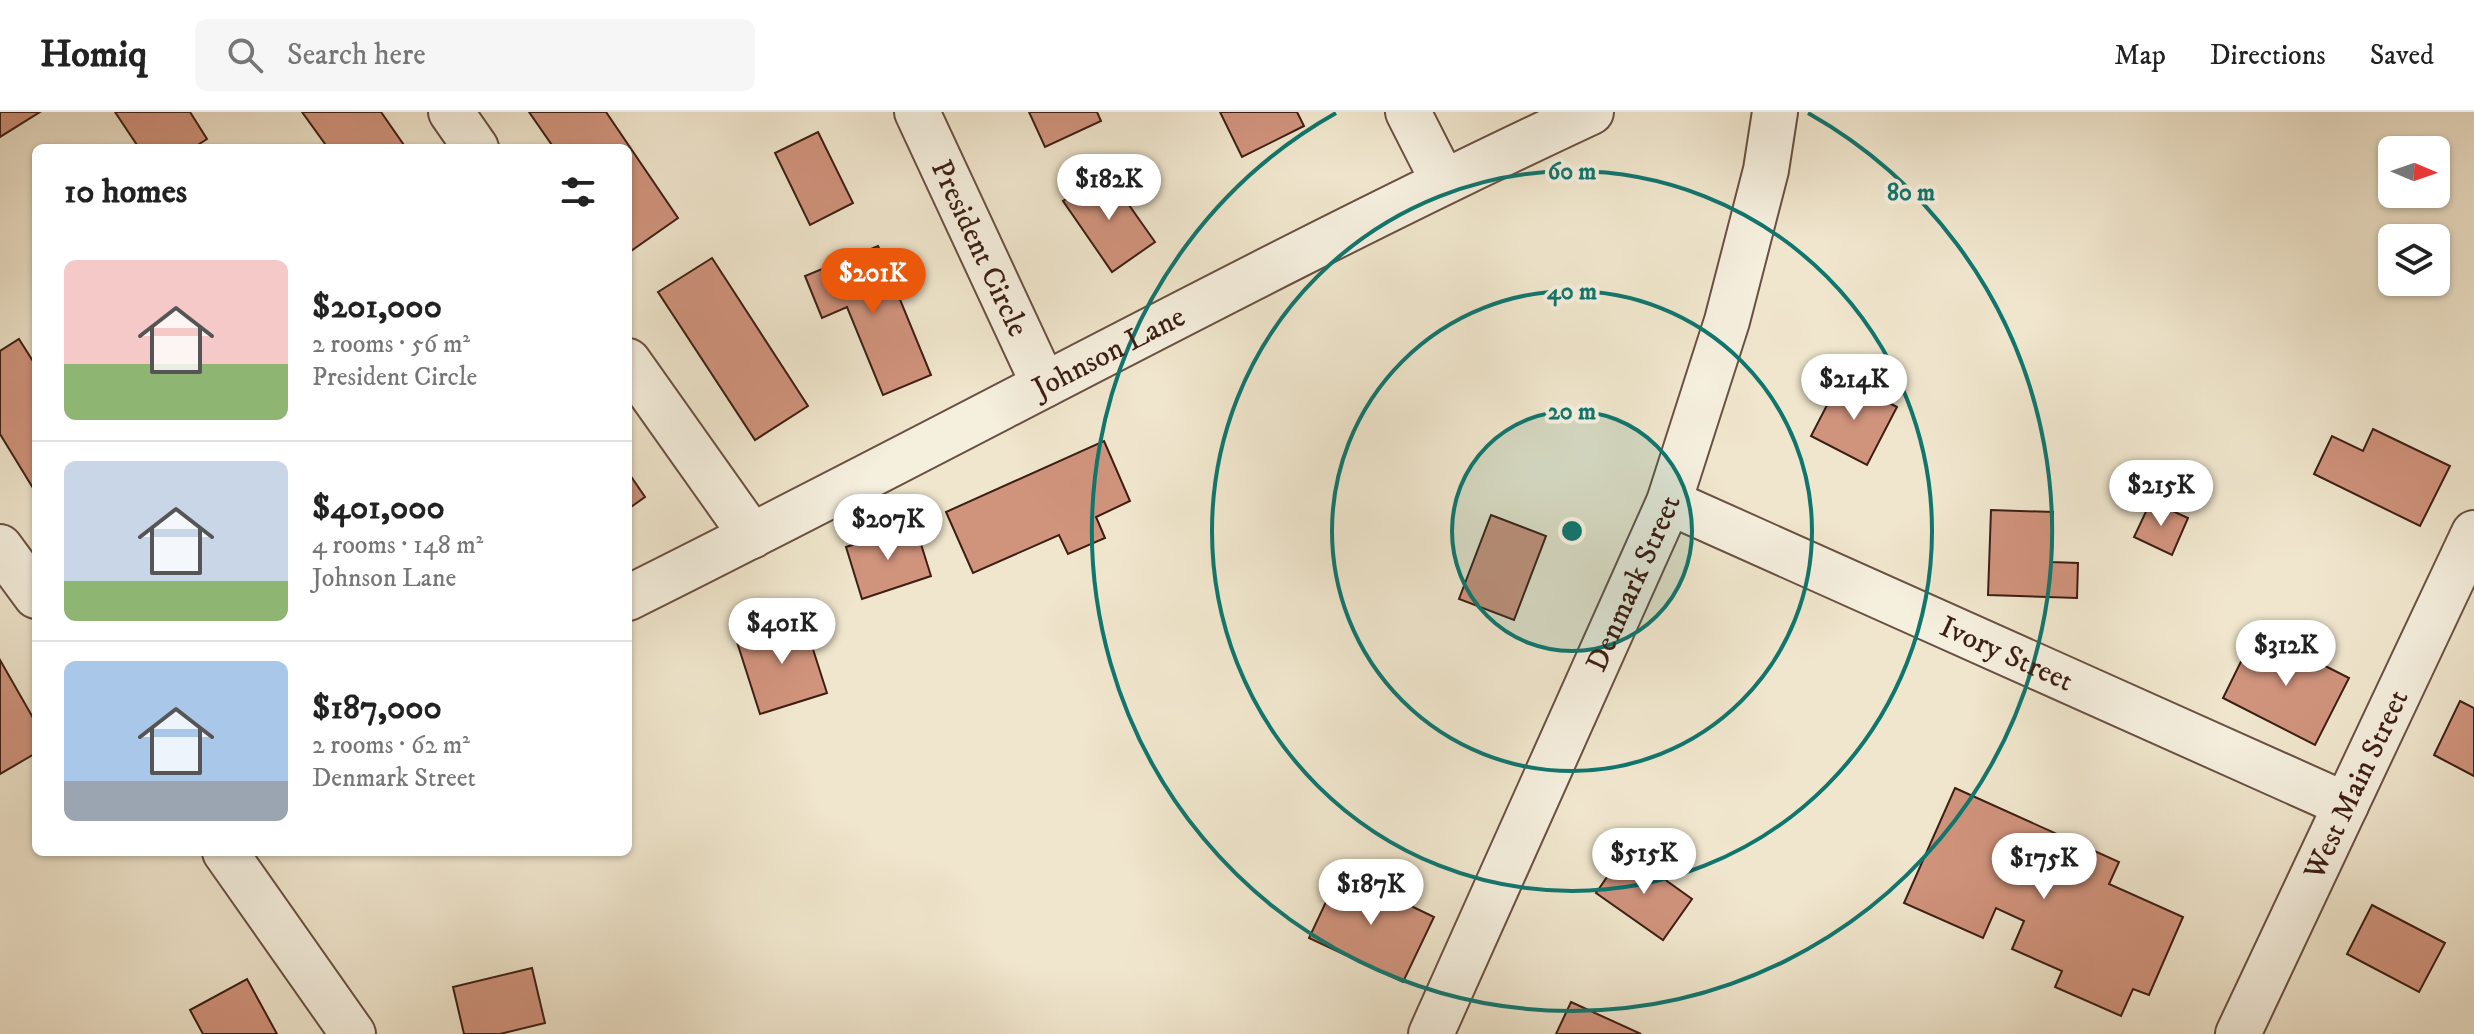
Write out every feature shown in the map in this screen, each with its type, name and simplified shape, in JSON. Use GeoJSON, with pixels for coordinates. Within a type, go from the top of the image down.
{"type":"FeatureCollection","features":[{"type":"Feature","properties":{"kind":"street"},"geometry":{"type":"LineString","coordinates":[[451,112],[473,144]]}},
{"type":"Feature","properties":{"kind":"street","name":"President Circle"},"geometry":{"type":"LineString","coordinates":[[917,112],[1044,385]]}},
{"type":"Feature","properties":{"kind":"street"},"geometry":{"type":"LineString","coordinates":[[1408,112],[1443,181]]}},
{"type":"Feature","properties":{"kind":"street","name":"Johnson Lane"},"geometry":{"type":"LineString","coordinates":[[632,596],[1443,181],[1591,112]]}},
{"type":"Feature","properties":{"kind":"street","name":"Denmark Street"},"geometry":{"type":"LineString","coordinates":[[1431,1034],[1669,502],[1727,321],[1766,170],[1775,112]]}},
{"type":"Feature","properties":{"kind":"street"},"geometry":{"type":"LineString","coordinates":[[632,367],[752,536]]}},
{"type":"Feature","properties":{"kind":"street","name":"Ivory Street"},"geometry":{"type":"LineString","coordinates":[[1669,502],[2346,805]]}},
{"type":"Feature","properties":{"kind":"street","name":"West Main Street"},"geometry":{"type":"LineString","coordinates":[[2238,1034],[2474,533]]}},
{"type":"Feature","properties":{"kind":"street"},"geometry":{"type":"LineString","coordinates":[[0,547],[32,591]]}},
{"type":"Feature","properties":{"kind":"street"},"geometry":{"type":"LineString","coordinates":[[228,856],[353,1034]]}},
{"type":"Feature","properties":{"kind":"building"},"geometry":{"type":"Polygon","coordinates":[[[0,112],[40,112],[0,137],[0,112]]]}},
{"type":"Feature","properties":{"kind":"building"},"geometry":{"type":"Polygon","coordinates":[[[115,112],[190,112],[207,139],[199,144],[136,144],[115,112]]]}},
{"type":"Feature","properties":{"kind":"building"},"geometry":{"type":"Polygon","coordinates":[[[302,112],[381,112],[403,144],[325,144],[302,112]]]}},
{"type":"Feature","properties":{"kind":"building"},"geometry":{"type":"Polygon","coordinates":[[[529,112],[606,112],[628,144],[551,144],[529,112]]]}},
{"type":"Feature","properties":{"kind":"building"},"geometry":{"type":"Polygon","coordinates":[[[1029,112],[1097,112],[1101,121],[1045,147],[1029,112]]]}},
{"type":"Feature","properties":{"kind":"building"},"geometry":{"type":"Polygon","coordinates":[[[1220,112],[1297,112],[1304,126],[1242,157],[1220,112]]]}},
{"type":"Feature","properties":{"kind":"building"},"geometry":{"type":"Polygon","coordinates":[[[818,132],[853,203],[810,225],[775,153],[818,132]]]}},
{"type":"Feature","properties":{"kind":"building"},"geometry":{"type":"Polygon","coordinates":[[[632,150],[678,218],[632,250],[632,150]]]}},
{"type":"Feature","properties":{"kind":"building"},"geometry":{"type":"Polygon","coordinates":[[[1105,171],[1155,242],[1112,272],[1063,201],[1105,171]]]}},
{"type":"Feature","properties":{"kind":"building"},"geometry":{"type":"Polygon","coordinates":[[[878,246],[931,375],[883,395],[847,307],[822,318],[805,276],[878,246]]]}},
{"type":"Feature","properties":{"kind":"building"},"geometry":{"type":"Polygon","coordinates":[[[712,258],[808,406],[755,440],[658,292],[712,258]]]}},
{"type":"Feature","properties":{"kind":"building"},"geometry":{"type":"Polygon","coordinates":[[[19,339],[32,360],[32,486],[0,434],[0,351],[19,339]]]}},
{"type":"Feature","properties":{"kind":"building"},"geometry":{"type":"Polygon","coordinates":[[[1841,378],[1897,407],[1867,465],[1811,436],[1841,378]]]}},
{"type":"Feature","properties":{"kind":"building"},"geometry":{"type":"Polygon","coordinates":[[[2373,429],[2450,466],[2420,526],[2314,474],[2332,436],[2363,451],[2373,429]]]}},
{"type":"Feature","properties":{"kind":"building"},"geometry":{"type":"Polygon","coordinates":[[[1104,441],[1130,501],[1096,517],[1105,538],[1068,554],[1059,535],[973,573],[946,512],[1104,441]]]}},
{"type":"Feature","properties":{"kind":"building"},"geometry":{"type":"Polygon","coordinates":[[[632,478],[645,497],[632,506],[632,478]]]}},
{"type":"Feature","properties":{"kind":"building"},"geometry":{"type":"Polygon","coordinates":[[[2151,501],[2188,518],[2172,555],[2134,537],[2151,501]]]}},
{"type":"Feature","properties":{"kind":"building"},"geometry":{"type":"Polygon","coordinates":[[[1991,510],[2053,512],[2051,562],[2078,563],[2077,598],[1988,595],[1991,510]]]}},
{"type":"Feature","properties":{"kind":"building"},"geometry":{"type":"Polygon","coordinates":[[[1491,515],[1546,536],[1514,620],[1459,599],[1491,515]]]}},
{"type":"Feature","properties":{"kind":"building"},"geometry":{"type":"Polygon","coordinates":[[[915,525],[931,576],[862,599],[846,547],[915,525]]]}},
{"type":"Feature","properties":{"kind":"building"},"geometry":{"type":"Polygon","coordinates":[[[803,618],[827,693],[760,714],[736,639],[803,618]]]}},
{"type":"Feature","properties":{"kind":"building"},"geometry":{"type":"Polygon","coordinates":[[[2256,631],[2349,678],[2315,745],[2223,698],[2256,631]]]}},
{"type":"Feature","properties":{"kind":"building"},"geometry":{"type":"Polygon","coordinates":[[[0,660],[32,716],[32,755],[0,774],[0,660]]]}},
{"type":"Feature","properties":{"kind":"building"},"geometry":{"type":"Polygon","coordinates":[[[2460,701],[2474,708],[2474,776],[2434,755],[2460,701]]]}},
{"type":"Feature","properties":{"kind":"building"},"geometry":{"type":"Polygon","coordinates":[[[1955,788],[2119,862],[2109,884],[2183,917],[2149,995],[2133,989],[2121,1016],[2055,987],[2062,971],[2012,949],[2024,921],[1996,908],[1983,938],[1904,903],[1955,788]]]}},
{"type":"Feature","properties":{"kind":"building"},"geometry":{"type":"Polygon","coordinates":[[[1625,851],[1692,899],[1663,940],[1596,893],[1625,851]]]}},
{"type":"Feature","properties":{"kind":"building"},"geometry":{"type":"Polygon","coordinates":[[[1340,872],[1434,917],[1403,982],[1309,938],[1340,872]]]}},
{"type":"Feature","properties":{"kind":"building"},"geometry":{"type":"Polygon","coordinates":[[[2372,905],[2445,943],[2419,992],[2347,954],[2372,905]]]}},
{"type":"Feature","properties":{"kind":"building"},"geometry":{"type":"Polygon","coordinates":[[[532,968],[545,1023],[500,1034],[464,1034],[453,987],[532,968]]]}},
{"type":"Feature","properties":{"kind":"building"},"geometry":{"type":"Polygon","coordinates":[[[247,979],[277,1034],[203,1034],[190,1010],[247,979]]]}},
{"type":"Feature","properties":{"kind":"building"},"geometry":{"type":"Polygon","coordinates":[[[1571,1002],[1641,1034],[1556,1034],[1571,1002]]]}}]}
